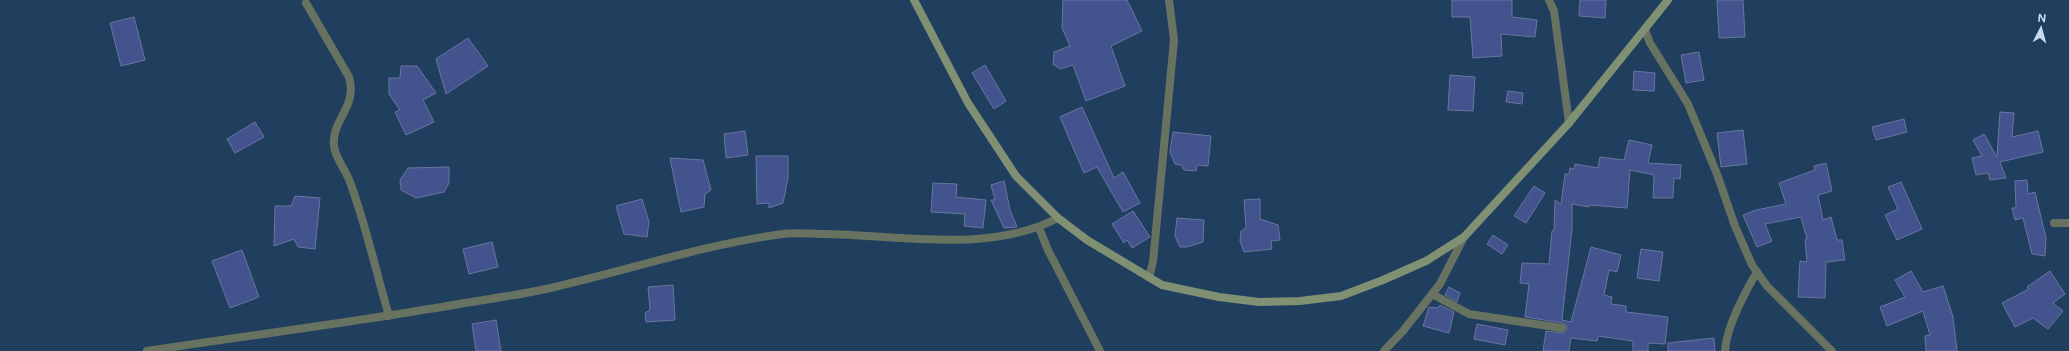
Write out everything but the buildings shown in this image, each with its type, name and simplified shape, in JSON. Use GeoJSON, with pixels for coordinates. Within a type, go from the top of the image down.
{"type":"FeatureCollection","features":[{"type":"Feature","properties":{"kind":"main road"},"geometry":{"type":"LineString","coordinates":[[914,0],[968,103],[1016,176],[1058,218],[1087,240],[1162,285],[1219,297],[1259,302],[1341,296],[1426,261],[1464,237],[1569,124],[1668,0]]}},
{"type":"Feature","properties":{"kind":"street"},"geometry":{"type":"LineString","coordinates":[[1149,277],[1153,262],[1174,40],[1168,0]]}},
{"type":"Feature","properties":{"kind":"street"},"geometry":{"type":"LineString","coordinates":[[1549,0],[1554,11],[1569,124]]}},
{"type":"Feature","properties":{"kind":"street"},"geometry":{"type":"LineString","coordinates":[[306,3],[349,77],[352,88],[346,111],[333,134],[334,148],[350,181],[389,316]]}},
{"type":"Feature","properties":{"kind":"street"},"geometry":{"type":"LineString","coordinates":[[1645,30],[1650,43],[1688,104],[1717,174],[1735,226],[1752,265],[1771,290],[1832,351]]}},
{"type":"Feature","properties":{"kind":"street"},"geometry":{"type":"LineString","coordinates":[[147,351],[389,316],[545,289],[713,246],[785,234],[863,234],[924,239],[1001,236],[1039,228],[1058,218]]}},
{"type":"Feature","properties":{"kind":"street"},"geometry":{"type":"LineString","coordinates":[[2054,223],[2069,223]]}},
{"type":"Feature","properties":{"kind":"street"},"geometry":{"type":"LineString","coordinates":[[1039,228],[1048,250],[1100,351]]}},
{"type":"Feature","properties":{"kind":"street"},"geometry":{"type":"LineString","coordinates":[[1384,351],[1403,331],[1440,284],[1464,237]]}},
{"type":"Feature","properties":{"kind":"street"},"geometry":{"type":"LineString","coordinates":[[1725,351],[1732,327],[1749,286],[1757,272]]}},
{"type":"Feature","properties":{"kind":"street"},"geometry":{"type":"LineString","coordinates":[[1432,294],[1469,314],[1562,328]]}}]}
